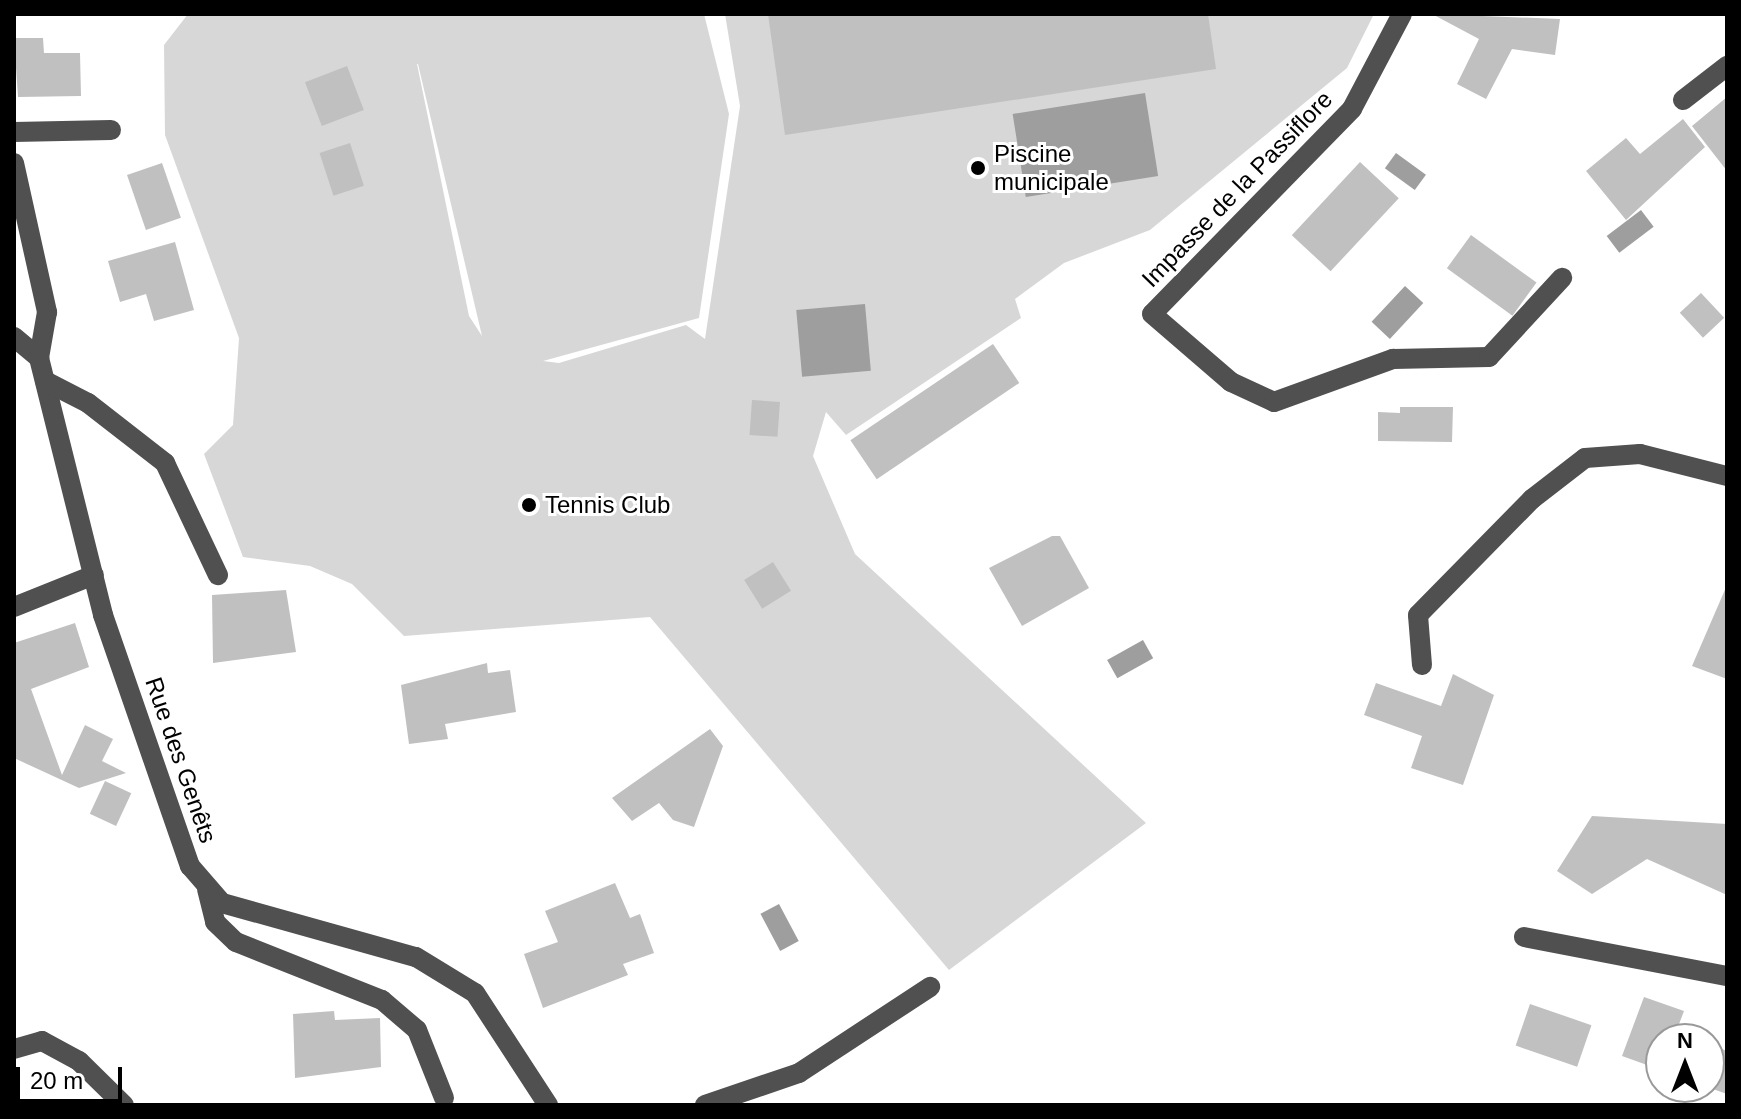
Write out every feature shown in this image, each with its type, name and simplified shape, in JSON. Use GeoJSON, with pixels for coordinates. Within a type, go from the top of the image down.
{"type":"FeatureCollection","features":[{"type":"Feature","properties":{"kind":"street","name":"Impasse de la Passiflore"},"geometry":{"type":"LineString","coordinates":[[1402,14],[1352,109],[1152,314],[1231,382],[1274,402],[1393,359],[1489,357],[1562,278]]}},
{"type":"Feature","properties":{"kind":"street"},"geometry":{"type":"LineString","coordinates":[[1683,100],[1727,66]]}},
{"type":"Feature","properties":{"kind":"street"},"geometry":{"type":"LineString","coordinates":[[14,132],[111,130]]}},
{"type":"Feature","properties":{"kind":"street"},"geometry":{"type":"LineString","coordinates":[[14,163],[47,312],[39,358]]}},
{"type":"Feature","properties":{"kind":"street"},"geometry":{"type":"LineString","coordinates":[[14,337],[39,358]]}},
{"type":"Feature","properties":{"kind":"street","name":"Rue des Genêts"},"geometry":{"type":"LineString","coordinates":[[39,358],[94,575],[190,866],[222,903],[416,957],[475,993],[548,1105]]}},
{"type":"Feature","properties":{"kind":"street"},"geometry":{"type":"LineString","coordinates":[[45,381],[88,403],[165,463],[218,575]]}},
{"type":"Feature","properties":{"kind":"street"},"geometry":{"type":"LineString","coordinates":[[1422,665],[1418,615],[1532,499],[1585,458],[1640,454],[1727,476]]}},
{"type":"Feature","properties":{"kind":"street"},"geometry":{"type":"LineString","coordinates":[[14,607],[94,575]]}},
{"type":"Feature","properties":{"kind":"street"},"geometry":{"type":"LineString","coordinates":[[207,885],[215,922],[236,942],[382,1000],[417,1030],[444,1098]]}},
{"type":"Feature","properties":{"kind":"street"},"geometry":{"type":"LineString","coordinates":[[1524,937],[1727,976]]}},
{"type":"Feature","properties":{"kind":"street"},"geometry":{"type":"LineString","coordinates":[[705,1105],[799,1073],[930,987]]}},
{"type":"Feature","properties":{"kind":"street"},"geometry":{"type":"LineString","coordinates":[[14,1049],[42,1041],[79,1061],[124,1105]]}},
{"type":"Feature","properties":{"kind":"shaded area"},"geometry":{"type":"Polygon","coordinates":[[[188,14],[704,14],[729,114],[699,318],[543,361],[559,363],[686,325],[705,339],[740,106],[725,14],[1374,14],[1347,68],[1150,230],[1064,263],[1015,299],[1021,318],[846,435],[826,412],[813,456],[855,554],[1146,823],[949,970],[650,617],[404,636],[352,584],[310,566],[243,557],[204,454],[233,425],[239,338],[165,135],[164,45],[188,14]],[[418,64],[469,316],[482,336],[418,64]]]}},
{"type":"Feature","properties":{"kind":"shaded area"},"geometry":{"type":"Polygon","coordinates":[[[1145,93],[1158,176],[1026,197],[1013,114],[1145,93]]]}},
{"type":"Feature","properties":{"kind":"shaded area"},"geometry":{"type":"Polygon","coordinates":[[[1396,153],[1426,175],[1415,190],[1385,168],[1396,153]]]}},
{"type":"Feature","properties":{"kind":"shaded area"},"geometry":{"type":"Polygon","coordinates":[[[1641,210],[1654,227],[1619,253],[1607,236],[1641,210]]]}},
{"type":"Feature","properties":{"kind":"shaded area"},"geometry":{"type":"Polygon","coordinates":[[[1405,286],[1423,303],[1390,339],[1372,322],[1405,286]]]}},
{"type":"Feature","properties":{"kind":"shaded area"},"geometry":{"type":"Polygon","coordinates":[[[865,304],[871,371],[802,377],[796,310],[865,304]]]}},
{"type":"Feature","properties":{"kind":"shaded area"},"geometry":{"type":"Polygon","coordinates":[[[1143,640],[1153,658],[1117,678],[1107,660],[1143,640]]]}},
{"type":"Feature","properties":{"kind":"shaded area"},"geometry":{"type":"Polygon","coordinates":[[[779,904],[799,941],[780,951],[760,914],[779,904]]]}},
{"type":"Feature","properties":{"kind":"building"},"geometry":{"type":"Polygon","coordinates":[[[768,14],[1208,14],[1216,69],[785,135],[768,14]]]}},
{"type":"Feature","properties":{"kind":"building"},"geometry":{"type":"Polygon","coordinates":[[[1432,14],[1560,19],[1555,55],[1512,49],[1486,99],[1457,84],[1479,39],[1432,14]]]}},
{"type":"Feature","properties":{"kind":"building"},"geometry":{"type":"Polygon","coordinates":[[[14,38],[43,38],[44,53],[80,53],[81,96],[18,97],[14,38]]]}},
{"type":"Feature","properties":{"kind":"building"},"geometry":{"type":"Polygon","coordinates":[[[347,66],[364,110],[322,126],[305,82],[347,66]]]}},
{"type":"Feature","properties":{"kind":"building"},"geometry":{"type":"Polygon","coordinates":[[[1727,97],[1727,171],[1692,126],[1727,97]]]}},
{"type":"Feature","properties":{"kind":"building"},"geometry":{"type":"Polygon","coordinates":[[[1683,119],[1705,147],[1626,220],[1586,171],[1626,138],[1640,154],[1683,119]]]}},
{"type":"Feature","properties":{"kind":"building"},"geometry":{"type":"Polygon","coordinates":[[[350,143],[364,186],[333,196],[320,153],[350,143]]]}},
{"type":"Feature","properties":{"kind":"building"},"geometry":{"type":"Polygon","coordinates":[[[1360,162],[1399,198],[1331,271],[1292,235],[1360,162]]]}},
{"type":"Feature","properties":{"kind":"building"},"geometry":{"type":"Polygon","coordinates":[[[162,163],[181,218],[146,230],[127,175],[162,163]]]}},
{"type":"Feature","properties":{"kind":"building"},"geometry":{"type":"Polygon","coordinates":[[[1471,235],[1537,283],[1512,316],[1447,268],[1471,235]]]}},
{"type":"Feature","properties":{"kind":"building"},"geometry":{"type":"Polygon","coordinates":[[[175,242],[194,310],[154,321],[146,294],[120,302],[108,261],[175,242]]]}},
{"type":"Feature","properties":{"kind":"building"},"geometry":{"type":"Polygon","coordinates":[[[1701,293],[1724,318],[1703,338],[1680,313],[1701,293]]]}},
{"type":"Feature","properties":{"kind":"building"},"geometry":{"type":"Polygon","coordinates":[[[993,344],[1019,383],[877,479],[850,440],[993,344]]]}},
{"type":"Feature","properties":{"kind":"building"},"geometry":{"type":"Polygon","coordinates":[[[752,400],[780,402],[777,437],[750,435],[752,400]]]}},
{"type":"Feature","properties":{"kind":"building"},"geometry":{"type":"Polygon","coordinates":[[[1400,407],[1453,407],[1452,442],[1378,441],[1378,412],[1400,413],[1400,407]]]}},
{"type":"Feature","properties":{"kind":"building"},"geometry":{"type":"Polygon","coordinates":[[[1052,536],[1060,536],[1089,588],[1022,626],[989,568],[1052,536]]]}},
{"type":"Feature","properties":{"kind":"building"},"geometry":{"type":"Polygon","coordinates":[[[773,562],[791,591],[762,609],[744,580],[773,562]]]}},
{"type":"Feature","properties":{"kind":"building"},"geometry":{"type":"Polygon","coordinates":[[[1727,585],[1727,679],[1692,666],[1727,585]]]}},
{"type":"Feature","properties":{"kind":"building"},"geometry":{"type":"Polygon","coordinates":[[[286,590],[296,652],[213,663],[212,595],[286,590]]]}},
{"type":"Feature","properties":{"kind":"building"},"geometry":{"type":"Polygon","coordinates":[[[75,623],[89,667],[31,689],[62,775],[85,725],[113,739],[102,761],[126,773],[79,788],[14,758],[14,643],[75,623]]]}},
{"type":"Feature","properties":{"kind":"building"},"geometry":{"type":"Polygon","coordinates":[[[487,663],[488,673],[510,670],[516,712],[445,724],[448,739],[409,744],[401,685],[487,663]]]}},
{"type":"Feature","properties":{"kind":"building"},"geometry":{"type":"Polygon","coordinates":[[[1453,674],[1494,695],[1463,785],[1411,768],[1422,736],[1364,715],[1376,683],[1441,706],[1453,674]]]}},
{"type":"Feature","properties":{"kind":"building"},"geometry":{"type":"Polygon","coordinates":[[[710,729],[723,746],[694,827],[673,820],[659,803],[632,821],[612,798],[710,729]]]}},
{"type":"Feature","properties":{"kind":"building"},"geometry":{"type":"Polygon","coordinates":[[[105,781],[131,793],[116,826],[90,814],[105,781]]]}},
{"type":"Feature","properties":{"kind":"building"},"geometry":{"type":"Polygon","coordinates":[[[1592,816],[1727,824],[1727,895],[1647,859],[1592,894],[1557,871],[1592,816]]]}},
{"type":"Feature","properties":{"kind":"building"},"geometry":{"type":"Polygon","coordinates":[[[615,883],[630,918],[640,914],[654,953],[623,964],[628,975],[543,1008],[524,954],[558,942],[545,911],[615,883]]]}},
{"type":"Feature","properties":{"kind":"building"},"geometry":{"type":"Polygon","coordinates":[[[1644,997],[1684,1011],[1679,1023],[1645,1023],[1645,1064],[1622,1056],[1644,997]]]}},
{"type":"Feature","properties":{"kind":"building"},"geometry":{"type":"Polygon","coordinates":[[[1530,1004],[1591,1025],[1577,1067],[1516,1046],[1530,1004]]]}},
{"type":"Feature","properties":{"kind":"building"},"geometry":{"type":"Polygon","coordinates":[[[334,1011],[335,1020],[380,1018],[381,1067],[295,1078],[293,1014],[334,1011]]]}},
{"type":"Feature","properties":{"kind":"building"},"geometry":{"type":"Polygon","coordinates":[[[1725,1050],[1727,1051],[1725,1093],[1725,1050]]]}},
{"type":"Feature","properties":{"kind":"place","name":"Piscine municipale"},"geometry":{"type":"Point","coordinates":[978,168]}},
{"type":"Feature","properties":{"kind":"place","name":"Tennis Club"},"geometry":{"type":"Point","coordinates":[529,505]}}]}
